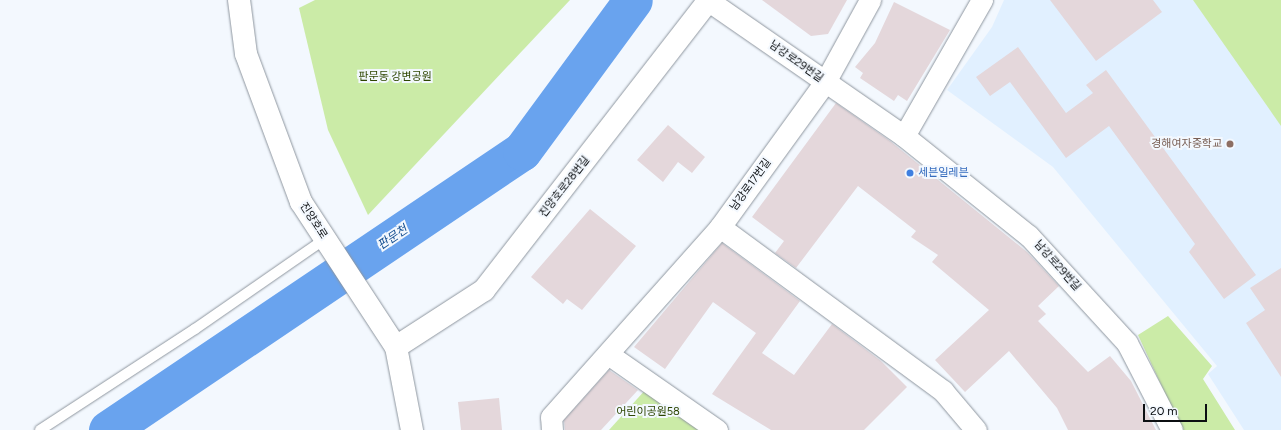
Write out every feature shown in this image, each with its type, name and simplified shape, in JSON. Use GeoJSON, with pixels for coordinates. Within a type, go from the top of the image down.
{"type":"FeatureCollection","features":[{"type":"Feature","properties":{"kind":"street","name":"진양호로"},"geometry":{"type":"LineString","coordinates":[[239,0],[246,54],[301,202],[396,347],[412,430]]}},
{"type":"Feature","properties":{"kind":"street","name":"남강로29번길"},"geometry":{"type":"LineString","coordinates":[[709,0],[904,136],[1029,236],[1126,343],[1172,430]]}},
{"type":"Feature","properties":{"kind":"street","name":"진양호로28번길"},"geometry":{"type":"LineString","coordinates":[[396,347],[484,290],[709,0]]}},
{"type":"Feature","properties":{"kind":"street","name":"남강로17번길"},"geometry":{"type":"LineString","coordinates":[[552,430],[551,417],[720,227],[825,82],[870,0]]}},
{"type":"Feature","properties":{"kind":"street"},"geometry":{"type":"LineString","coordinates":[[904,136],[982,0]]}},
{"type":"Feature","properties":{"kind":"street"},"geometry":{"type":"LineString","coordinates":[[720,227],[944,391],[976,430]]}},
{"type":"Feature","properties":{"kind":"street"},"geometry":{"type":"LineString","coordinates":[[608,354],[717,430]]}},
{"type":"Feature","properties":{"kind":"lane"},"geometry":{"type":"LineString","coordinates":[[40,430],[195,329],[325,239]]}},
{"type":"Feature","properties":{"kind":"shaded area"},"geometry":{"type":"Polygon","coordinates":[[[1004,0],[1281,0],[1281,430],[1244,430],[1208,374],[1217,366],[1053,167],[947,90],[992,27],[1004,0]]]}},
{"type":"Feature","properties":{"kind":"green space","name":"판문동 강변공원"},"geometry":{"type":"Polygon","coordinates":[[[315,0],[570,0],[368,215],[328,130],[299,8],[315,0]]]}},
{"type":"Feature","properties":{"kind":"green space"},"geometry":{"type":"Polygon","coordinates":[[[1193,0],[1281,0],[1281,126],[1193,0]]]}},
{"type":"Feature","properties":{"kind":"green space"},"geometry":{"type":"Polygon","coordinates":[[[1168,316],[1212,366],[1203,379],[1235,430],[1182,430],[1138,335],[1168,316]]]}},
{"type":"Feature","properties":{"kind":"green space","name":"어린이공원58"},"geometry":{"type":"Polygon","coordinates":[[[647,388],[705,430],[609,430],[647,388]]]}},
{"type":"Feature","properties":{"kind":"building"},"geometry":{"type":"Polygon","coordinates":[[[762,0],[847,0],[828,34],[811,36],[762,0]]]}},
{"type":"Feature","properties":{"kind":"building"},"geometry":{"type":"Polygon","coordinates":[[[1050,0],[1153,0],[1162,12],[1096,61],[1050,0]]]}},
{"type":"Feature","properties":{"kind":"building"},"geometry":{"type":"Polygon","coordinates":[[[894,2],[950,30],[907,101],[898,95],[894,101],[860,78],[863,73],[855,67],[875,43],[894,2]]]}},
{"type":"Feature","properties":{"kind":"building","name":"경해여자중학교"},"geometry":{"type":"Polygon","coordinates":[[[1018,47],[1066,113],[1093,93],[1086,85],[1106,70],[1256,275],[1224,299],[1189,252],[1195,244],[1109,126],[1066,158],[1010,82],[990,96],[976,77],[1018,47]]]}},
{"type":"Feature","properties":{"kind":"building"},"geometry":{"type":"Polygon","coordinates":[[[836,103],[890,141],[1027,252],[1059,286],[1038,306],[1046,314],[1038,321],[1088,372],[1110,356],[1131,381],[1156,430],[1068,430],[1057,408],[1009,351],[965,392],[935,360],[989,310],[932,262],[938,255],[911,237],[916,231],[858,186],[796,268],[775,253],[784,241],[752,217],[836,103]]]}},
{"type":"Feature","properties":{"kind":"building"},"geometry":{"type":"Polygon","coordinates":[[[668,125],[705,157],[692,173],[678,162],[663,182],[637,160],[668,125]]]}},
{"type":"Feature","properties":{"kind":"building"},"geometry":{"type":"Polygon","coordinates":[[[590,209],[636,246],[582,310],[567,299],[563,304],[531,277],[590,209]]]}},
{"type":"Feature","properties":{"kind":"building"},"geometry":{"type":"Polygon","coordinates":[[[722,243],[800,301],[762,353],[794,375],[832,324],[881,361],[907,387],[864,430],[771,430],[712,394],[756,333],[713,302],[665,369],[634,347],[722,243]]]}},
{"type":"Feature","properties":{"kind":"building"},"geometry":{"type":"Polygon","coordinates":[[[1281,268],[1281,377],[1246,323],[1265,310],[1250,288],[1281,268]]]}},
{"type":"Feature","properties":{"kind":"building"},"geometry":{"type":"Polygon","coordinates":[[[609,370],[638,390],[601,430],[565,430],[564,420],[609,370]]]}},
{"type":"Feature","properties":{"kind":"building"},"geometry":{"type":"Polygon","coordinates":[[[499,398],[502,430],[461,430],[458,402],[499,398]]]}},
{"type":"Feature","properties":{"kind":"waterway","name":"판문천"},"geometry":{"type":"LineString","coordinates":[[108,430],[522,151],[633,0]]}},
{"type":"Feature","properties":{"kind":"place","name":"경해여자중학교"},"geometry":{"type":"Point","coordinates":[1230,144]}},
{"type":"Feature","properties":{"kind":"place","name":"세븐일레븐"},"geometry":{"type":"Point","coordinates":[910,173]}}]}
